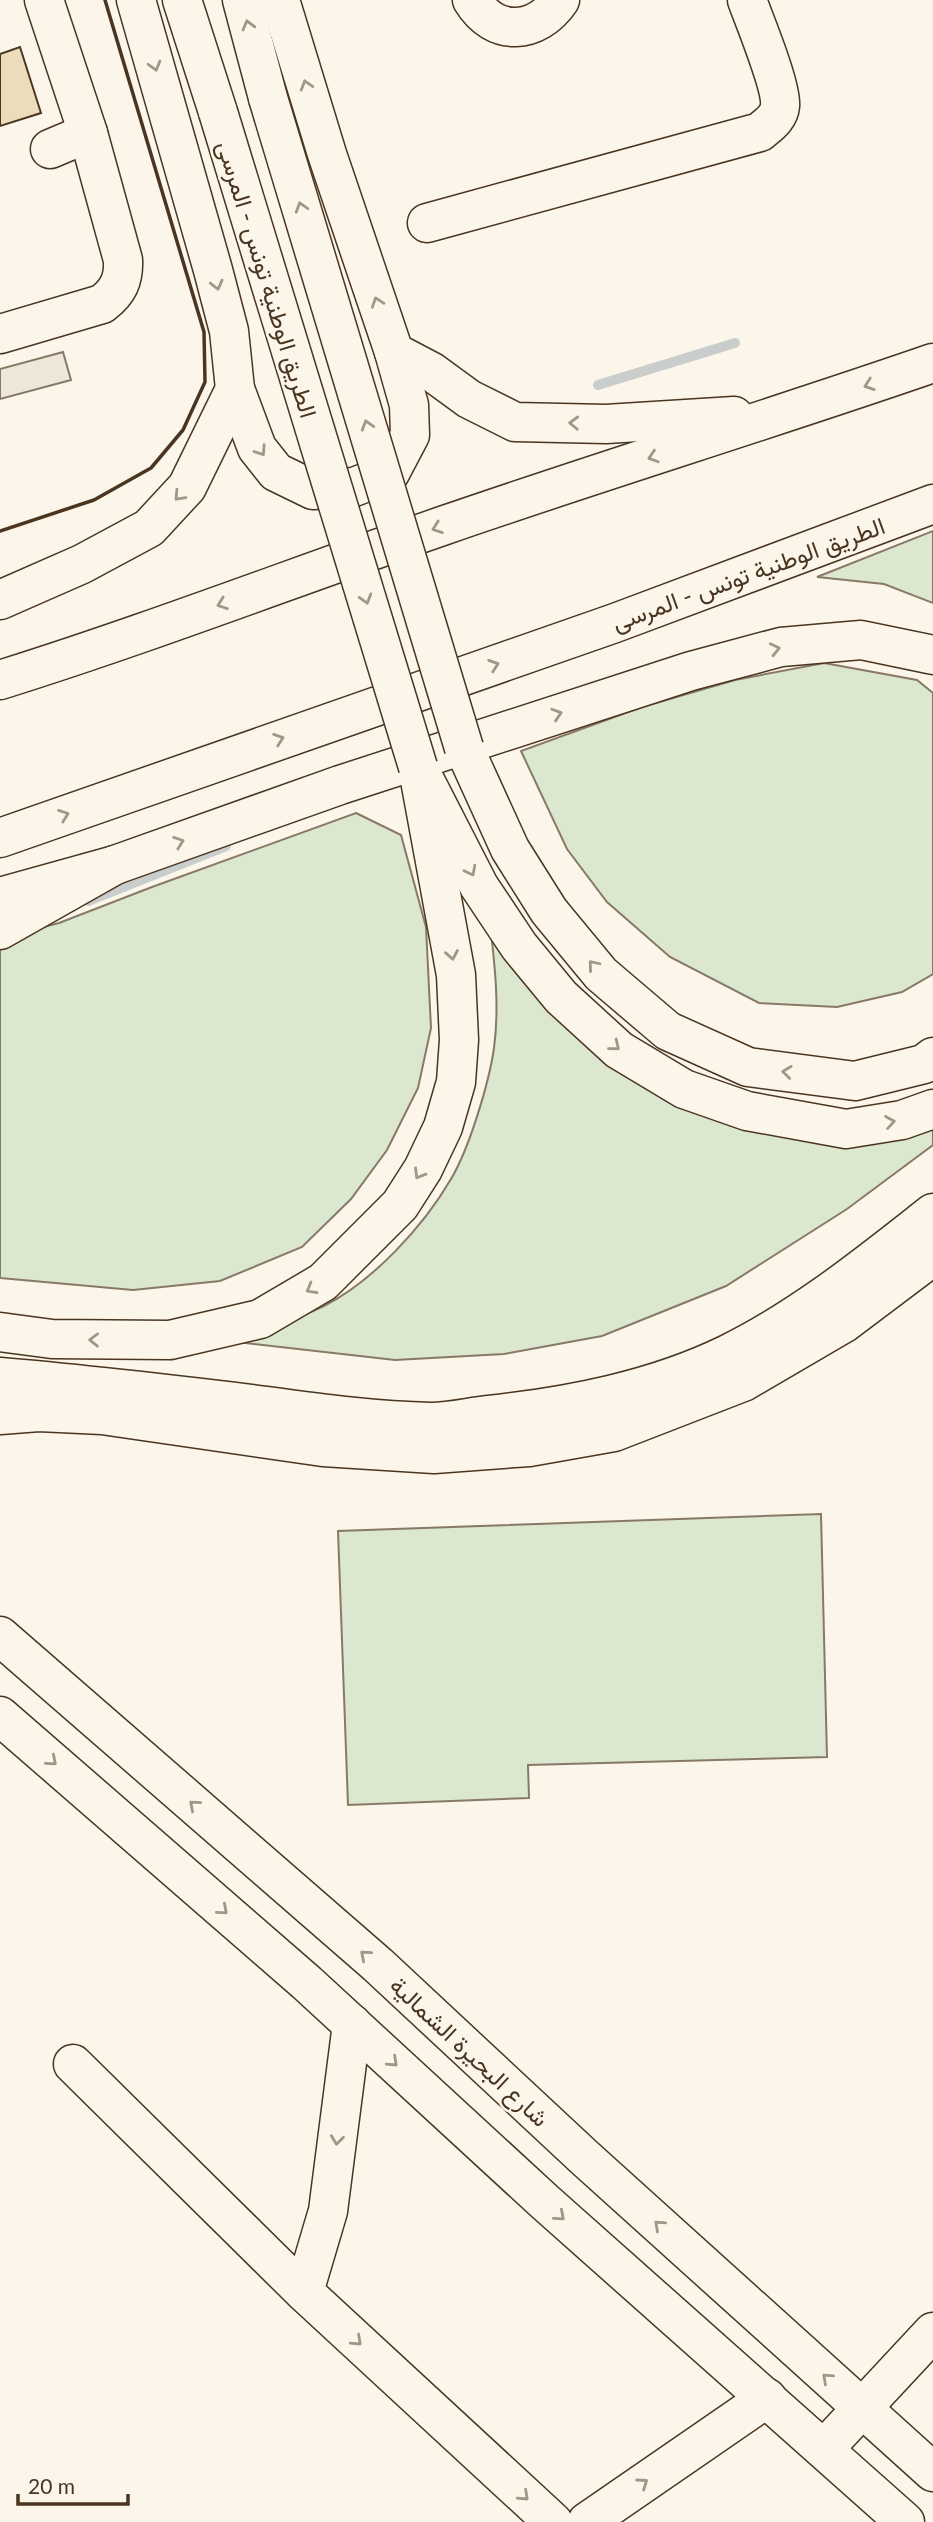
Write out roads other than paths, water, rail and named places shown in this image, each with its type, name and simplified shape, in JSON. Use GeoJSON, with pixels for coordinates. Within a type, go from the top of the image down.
{"type":"FeatureCollection","features":[{"type":"Feature","properties":{"kind":"main road"},"geometry":{"type":"LineString","coordinates":[[0,334],[102,304],[120,285],[123,272],[123,260],[88,133],[44,0]]}},
{"type":"Feature","properties":{"kind":"main road"},"geometry":{"type":"LineString","coordinates":[[136,0],[229,331],[235,389],[257,448],[276,472],[313,490],[354,487],[390,473],[410,435],[409,404],[327,155],[280,0]]}},
{"type":"Feature","properties":{"kind":"main road","name":"الطريق الوطنية تونس - المرسى"},"geometry":{"type":"LineString","coordinates":[[0,1332],[52,1339],[170,1340],[260,1319],[323,1282],[363,1245],[400,1205],[423,1169],[443,1126],[456,1082],[459,1040],[456,975],[418,767],[182,0]]}},
{"type":"Feature","properties":{"kind":"main road"},"geometry":{"type":"LineString","coordinates":[[242,0],[268,98],[464,748],[510,849],[549,911],[601,974],[668,1031],[748,1067],[855,1081],[924,1063],[933,1057]]}},
{"type":"Feature","properties":{"kind":"main road"},"geometry":{"type":"LineString","coordinates":[[472,0],[490,20],[505,26],[521,27],[537,23],[550,14],[560,0]]}},
{"type":"Feature","properties":{"kind":"main road"},"geometry":{"type":"LineString","coordinates":[[427,223],[760,132],[777,116],[780,106],[778,89],[747,0]]}},
{"type":"Feature","properties":{"kind":"main road"},"geometry":{"type":"LineString","coordinates":[[50,149],[88,133]]}},
{"type":"Feature","properties":{"kind":"main road"},"geometry":{"type":"LineString","coordinates":[[394,352],[432,372],[469,399],[515,422],[606,424],[789,413]]}},
{"type":"Feature","properties":{"kind":"main road"},"geometry":{"type":"LineString","coordinates":[[0,680],[83,654],[447,524],[789,413],[933,363]]}},
{"type":"Feature","properties":{"kind":"main road"},"geometry":{"type":"LineString","coordinates":[[0,600],[82,564],[149,528],[187,487],[235,389]]}},
{"type":"Feature","properties":{"kind":"main road","name":"الطريق الوطنية تونس - المرسى"},"geometry":{"type":"LineString","coordinates":[[0,838],[615,622],[933,504]]}},
{"type":"Feature","properties":{"kind":"main road"},"geometry":{"type":"LineString","coordinates":[[0,897],[115,865],[353,781],[678,675],[781,647],[861,640],[933,654]]}},
{"type":"Feature","properties":{"kind":"main road"},"geometry":{"type":"LineString","coordinates":[[418,767],[479,886],[519,946],[561,997],[619,1050],[684,1089],[747,1111],[846,1129],[902,1120],[933,1109]]}},
{"type":"Feature","properties":{"kind":"main road"},"geometry":{"type":"LineString","coordinates":[[0,930],[115,865]]}},
{"type":"Feature","properties":{"kind":"main road"},"geometry":{"type":"LineString","coordinates":[[0,1377],[92,1384],[330,1414],[433,1422],[534,1410],[663,1381],[728,1354],[793,1316],[852,1276],[933,1213]]}},
{"type":"Feature","properties":{"kind":"main road"},"geometry":{"type":"LineString","coordinates":[[0,1415],[39,1412],[102,1415],[323,1447],[434,1454],[529,1447],[614,1432],[743,1382],[844,1323],[933,1256]]}},
{"type":"Feature","properties":{"kind":"main road","name":"شارع البحيرة الشمالية"},"geometry":{"type":"LineString","coordinates":[[0,1636],[378,1965],[585,2158],[933,2472]]}},
{"type":"Feature","properties":{"kind":"main road"},"geometry":{"type":"LineString","coordinates":[[0,1716],[352,2024],[545,2202],[905,2522]]}},
{"type":"Feature","properties":{"kind":"main road"},"geometry":{"type":"LineString","coordinates":[[304,2292],[328,2211],[352,2024]]}},
{"type":"Feature","properties":{"kind":"main road"},"geometry":{"type":"LineString","coordinates":[[73,2064],[304,2292],[553,2522]]}},
{"type":"Feature","properties":{"kind":"main road"},"geometry":{"type":"LineString","coordinates":[[824,2449],[933,2332]]}},
{"type":"Feature","properties":{"kind":"main road"},"geometry":{"type":"LineString","coordinates":[[587,2522],[767,2398]]}},
{"type":"Feature","properties":{"kind":"waterway"},"geometry":{"type":"LineString","coordinates":[[598,385],[735,343]]}},
{"type":"Feature","properties":{"kind":"waterway"},"geometry":{"type":"LineString","coordinates":[[88,901],[226,846]]}}]}
